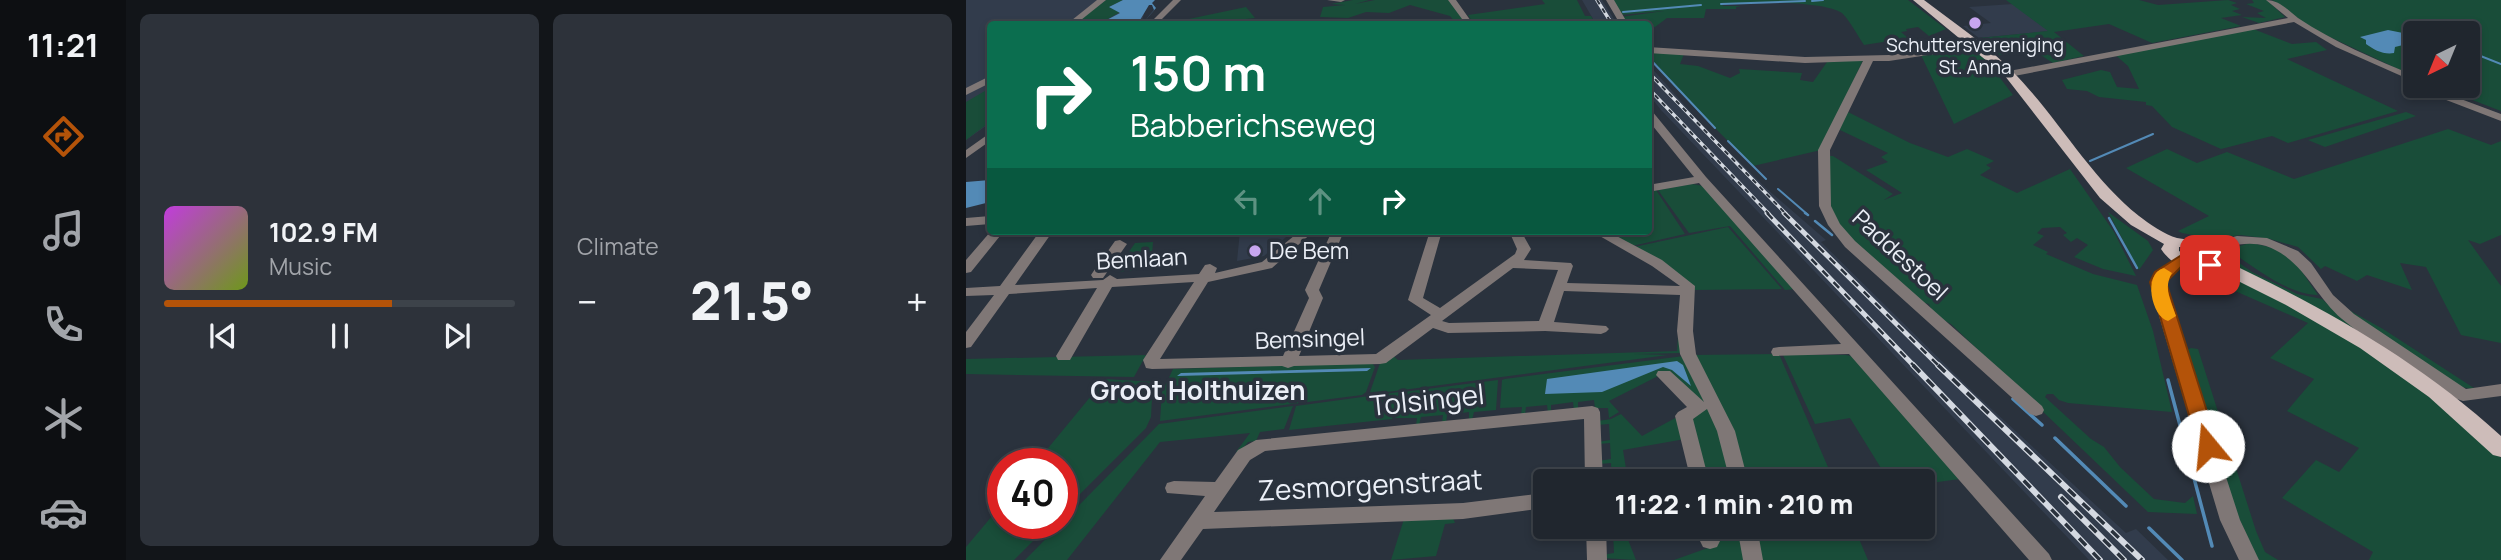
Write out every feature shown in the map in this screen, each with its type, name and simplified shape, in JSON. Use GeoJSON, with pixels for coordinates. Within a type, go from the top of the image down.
{"type":"FeatureCollection","features":[{"type":"Feature","properties":{"kind":"main road"},"geometry":{"type":"LineString","coordinates":[[1918,0],[1977,45],[2008,74],[2105,195],[2137,222],[2174,243],[2194,243],[2212,256],[2310,307],[2391,357],[2464,414],[2501,449]]}},
{"type":"Feature","properties":{"kind":"main road"},"geometry":{"type":"LineString","coordinates":[[2174,243],[2169,249],[2180,261],[2204,266],[2212,256]]}},
{"type":"Feature","properties":{"kind":"street"},"geometry":{"type":"LineString","coordinates":[[1074,21],[1102,0]]}},
{"type":"Feature","properties":{"kind":"street"},"geometry":{"type":"LineString","coordinates":[[1156,21],[1177,0]]}},
{"type":"Feature","properties":{"kind":"street"},"geometry":{"type":"LineString","coordinates":[[1331,0],[1341,0]]}},
{"type":"Feature","properties":{"kind":"street"},"geometry":{"type":"LineString","coordinates":[[1452,0],[1467,21]]}},
{"type":"Feature","properties":{"kind":"street"},"geometry":{"type":"LineString","coordinates":[[1610,0],[1620,19]]}},
{"type":"Feature","properties":{"kind":"street"},"geometry":{"type":"LineString","coordinates":[[2270,0],[2290,19],[2367,65],[2403,79]]}},
{"type":"Feature","properties":{"kind":"street"},"geometry":{"type":"LineString","coordinates":[[2008,74],[2290,19],[2403,74]]}},
{"type":"Feature","properties":{"kind":"street"},"geometry":{"type":"LineString","coordinates":[[1652,50],[1805,60],[1869,59],[1977,45]]}},
{"type":"Feature","properties":{"kind":"street","name":"Paddestoel"},"geometry":{"type":"LineString","coordinates":[[1869,59],[1824,145],[1825,206],[1829,216],[1850,244],[2035,410]]}},
{"type":"Feature","properties":{"kind":"street"},"geometry":{"type":"LineString","coordinates":[[966,93],[987,81]]}},
{"type":"Feature","properties":{"kind":"street"},"geometry":{"type":"LineString","coordinates":[[2453,98],[2501,115]]}},
{"type":"Feature","properties":{"kind":"street"},"geometry":{"type":"LineString","coordinates":[[2461,98],[2501,115]]}},
{"type":"Feature","properties":{"kind":"street"},"geometry":{"type":"LineString","coordinates":[[1652,118],[1702,179],[2042,560]]}},
{"type":"Feature","properties":{"kind":"street"},"geometry":{"type":"LineString","coordinates":[[966,155],[987,138]]}},
{"type":"Feature","properties":{"kind":"street"},"geometry":{"type":"LineString","coordinates":[[1652,188],[1702,179]]}},
{"type":"Feature","properties":{"kind":"street"},"geometry":{"type":"LineString","coordinates":[[966,222],[987,220]]}},
{"type":"Feature","properties":{"kind":"street"},"geometry":{"type":"LineString","coordinates":[[966,270],[995,235]]}},
{"type":"Feature","properties":{"kind":"street"},"geometry":{"type":"LineString","coordinates":[[966,343],[1044,235]]}},
{"type":"Feature","properties":{"kind":"street","name":"Bemlaan"},"geometry":{"type":"LineString","coordinates":[[966,283],[1007,285],[1062,282],[1207,273],[1267,265],[1301,235]]}},
{"type":"Feature","properties":{"kind":"street"},"geometry":{"type":"LineString","coordinates":[[1288,363],[1316,298],[1312,290],[1336,235]]}},
{"type":"Feature","properties":{"kind":"street"},"geometry":{"type":"LineString","coordinates":[[1435,235],[1415,300],[1448,328],[1545,326],[1601,329]]}},
{"type":"Feature","properties":{"kind":"street"},"geometry":{"type":"LineString","coordinates":[[1511,264],[1524,251],[1517,235]]}},
{"type":"Feature","properties":{"kind":"street"},"geometry":{"type":"LineString","coordinates":[[1604,235],[1685,282],[1689,291],[1685,331],[1688,354],[1726,431],[1736,469]]}},
{"type":"Feature","properties":{"kind":"street"},"geometry":{"type":"LineString","coordinates":[[2212,256],[2237,240],[2251,240],[2282,248],[2306,265],[2328,298],[2349,317],[2463,395],[2501,390]]}},
{"type":"Feature","properties":{"kind":"street"},"geometry":{"type":"LineString","coordinates":[[1065,356],[1106,278],[1120,244]]}},
{"type":"Feature","properties":{"kind":"street"},"geometry":{"type":"LineString","coordinates":[[2180,261],[2161,275],[2158,289],[2230,520],[2249,560]]}},
{"type":"Feature","properties":{"kind":"street"},"geometry":{"type":"LineString","coordinates":[[1511,264],[1566,266],[1545,326]]}},
{"type":"Feature","properties":{"kind":"street","name":"Bemsingel"},"geometry":{"type":"LineString","coordinates":[[1207,273],[1151,360],[1152,364],[1375,360],[1511,264]]}},
{"type":"Feature","properties":{"kind":"street","name":"Bemlaan"},"geometry":{"type":"LineString","coordinates":[[966,292],[1007,285]]}},
{"type":"Feature","properties":{"kind":"street"},"geometry":{"type":"LineString","coordinates":[[1559,287],[1689,291]]}},
{"type":"Feature","properties":{"kind":"street"},"geometry":{"type":"LineString","coordinates":[[1779,352],[1854,349]]}},
{"type":"Feature","properties":{"kind":"street"},"geometry":{"type":"LineString","coordinates":[[1664,375],[1699,408],[1684,416],[1697,469]]}},
{"type":"Feature","properties":{"kind":"street","name":"Tolsingel"},"geometry":{"type":"LineString","coordinates":[[1170,560],[1244,455],[1262,445],[1592,412],[1594,469]]}},
{"type":"Feature","properties":{"kind":"street"},"geometry":{"type":"LineString","coordinates":[[1174,488],[1220,489]]}},
{"type":"Feature","properties":{"kind":"street","name":"Zesmorgenstraat"},"geometry":{"type":"LineString","coordinates":[[1198,521],[1463,511],[1533,502]]}},
{"type":"Feature","properties":{"kind":"street"},"geometry":{"type":"LineString","coordinates":[[1596,539],[1597,560]]}},
{"type":"Feature","properties":{"kind":"street"},"geometry":{"type":"LineString","coordinates":[[1749,539],[1753,560]]}},
{"type":"Feature","properties":{"kind":"shaded area"},"geometry":{"type":"Polygon","coordinates":[[[966,0],[1148,0],[1142,21],[987,21],[987,125],[966,140],[966,0]]]}},
{"type":"Feature","properties":{"kind":"shaded area"},"geometry":{"type":"Polygon","coordinates":[[[1582,0],[1602,0],[1615,21],[1594,21],[1582,0]]]}},
{"type":"Feature","properties":{"kind":"shaded area"},"geometry":{"type":"Polygon","coordinates":[[[2013,4],[2049,31],[1979,38],[1963,26],[1991,23],[1969,7],[2013,4]]]}},
{"type":"Feature","properties":{"kind":"shaded area"},"geometry":{"type":"Polygon","coordinates":[[[1652,68],[1704,127],[1767,189],[1826,240],[1821,242],[1971,390],[2126,533],[2136,529],[2168,560],[2089,560],[1652,99],[1652,68]]]}},
{"type":"Feature","properties":{"kind":"shaded area","name":"De Bem"},"geometry":{"type":"Polygon","coordinates":[[[1240,235],[1288,235],[1264,256],[1237,261],[1240,235]]]}},
{"type":"Feature","properties":{"kind":"green space"},"geometry":{"type":"Polygon","coordinates":[[[1106,0],[1123,0],[1109,7],[1120,12],[1104,21],[1078,21],[1106,0]]]}},
{"type":"Feature","properties":{"kind":"green space"},"geometry":{"type":"Polygon","coordinates":[[[1369,0],[1355,4],[1375,0],[1450,0],[1464,20],[1454,21],[1450,16],[1410,5],[1389,13],[1366,12],[1348,18],[1320,17],[1323,7],[1345,5],[1331,4],[1369,0]]]}},
{"type":"Feature","properties":{"kind":"green space"},"geometry":{"type":"Polygon","coordinates":[[[1542,0],[1577,0],[1585,16],[1591,16],[1594,21],[1472,21],[1468,15],[1545,4],[1542,0]]]}},
{"type":"Feature","properties":{"kind":"green space"},"geometry":{"type":"Polygon","coordinates":[[[1611,0],[1908,0],[1946,29],[1929,36],[1918,27],[1906,29],[1907,31],[1901,32],[1908,38],[1864,45],[1842,13],[1803,4],[1722,4],[1741,6],[1736,9],[1706,9],[1704,18],[1667,18],[1655,27],[1652,27],[1652,21],[1623,21],[1621,17],[1664,11],[1620,15],[1611,0]]]}},
{"type":"Feature","properties":{"kind":"green space"},"geometry":{"type":"Polygon","coordinates":[[[2006,0],[2139,0],[2158,5],[2228,0],[2237,3],[2231,5],[2240,9],[2232,11],[2242,15],[2221,18],[2241,26],[2152,43],[2109,24],[2054,32],[2084,56],[2053,63],[2036,52],[2000,55],[1979,38],[2048,31],[2006,0]]]}},
{"type":"Feature","properties":{"kind":"green space"},"geometry":{"type":"Polygon","coordinates":[[[2252,0],[2267,0],[2285,17],[2259,23],[2242,17],[2266,18],[2257,13],[2264,11],[2246,4],[2254,3],[2252,0]]]}},
{"type":"Feature","properties":{"kind":"green space"},"geometry":{"type":"Polygon","coordinates":[[[2272,0],[2501,0],[2501,111],[2467,98],[2480,98],[2480,21],[2403,21],[2403,71],[2313,29],[2272,0]]]}},
{"type":"Feature","properties":{"kind":"green space"},"geometry":{"type":"Polygon","coordinates":[[[1246,7],[1255,18],[1228,21],[1179,21],[1246,7]]]}},
{"type":"Feature","properties":{"kind":"green space"},"geometry":{"type":"Polygon","coordinates":[[[2248,27],[2292,44],[2316,42],[2327,50],[2287,59],[2398,111],[2288,143],[2272,136],[2221,149],[2172,127],[2152,106],[2146,105],[2146,102],[2099,97],[2087,91],[2067,89],[2062,80],[2101,70],[2110,72],[2117,87],[2139,89],[2128,66],[2113,53],[2248,27]]]}},
{"type":"Feature","properties":{"kind":"green space"},"geometry":{"type":"Polygon","coordinates":[[[1972,48],[1988,62],[2013,95],[1954,124],[1921,55],[1972,48]]]}},
{"type":"Feature","properties":{"kind":"green space"},"geometry":{"type":"Polygon","coordinates":[[[1652,51],[1684,54],[1680,64],[1698,66],[1730,78],[1740,73],[1739,69],[1802,73],[1800,80],[1813,82],[1827,62],[1863,60],[1821,150],[1753,166],[1692,105],[1652,59],[1652,51]]]}},
{"type":"Feature","properties":{"kind":"green space"},"geometry":{"type":"Polygon","coordinates":[[[987,90],[987,124],[966,140],[966,102],[987,90]]]}},
{"type":"Feature","properties":{"kind":"green space"},"geometry":{"type":"Polygon","coordinates":[[[1846,111],[1910,143],[1948,157],[1967,149],[1990,159],[1994,161],[1986,165],[1991,168],[1980,175],[2017,193],[2070,169],[2114,232],[2136,276],[2103,269],[2074,257],[2088,245],[2077,238],[2071,242],[2063,235],[2067,233],[2060,227],[2042,228],[2037,233],[2044,236],[2033,245],[2048,252],[2046,254],[2093,274],[2137,285],[2153,331],[2172,412],[2068,403],[2053,394],[2047,394],[2045,397],[2091,439],[2104,447],[2120,467],[2154,499],[2185,503],[2193,496],[2197,514],[2148,512],[1951,324],[1935,314],[1929,304],[1920,302],[1856,247],[1832,216],[1826,156],[1833,156],[1893,194],[1884,200],[1902,193],[1866,170],[1888,162],[1881,157],[1888,153],[1838,129],[1846,111]]]}},
{"type":"Feature","properties":{"kind":"green space"},"geometry":{"type":"Polygon","coordinates":[[[2406,112],[2416,116],[2325,147],[2308,140],[2406,112]]]}},
{"type":"Feature","properties":{"kind":"green space"},"geometry":{"type":"Polygon","coordinates":[[[2448,129],[2491,145],[2501,141],[2501,235],[2480,244],[2468,240],[2501,286],[2501,343],[2461,335],[2426,267],[2400,263],[2412,290],[2367,275],[2357,281],[2325,266],[2321,269],[2298,247],[2270,239],[2241,235],[2214,239],[2182,233],[2178,231],[2209,216],[2126,168],[2167,149],[2197,163],[2227,152],[2294,179],[2448,129]]]}},
{"type":"Feature","properties":{"kind":"green space"},"geometry":{"type":"Polygon","coordinates":[[[1692,184],[1703,186],[1796,289],[1785,290],[1730,226],[1689,233],[1658,190],[1692,184]]]}},
{"type":"Feature","properties":{"kind":"green space"},"geometry":{"type":"Polygon","coordinates":[[[1656,190],[1685,234],[1632,246],[1609,235],[1652,235],[1652,191],[1656,190]]]}},
{"type":"Feature","properties":{"kind":"green space"},"geometry":{"type":"Polygon","coordinates":[[[2108,212],[2148,241],[2153,250],[2139,270],[2108,212]]]}},
{"type":"Feature","properties":{"kind":"green space"},"geometry":{"type":"Polygon","coordinates":[[[1728,227],[1782,289],[1693,290],[1634,247],[1728,227]]]}},
{"type":"Feature","properties":{"kind":"green space"},"geometry":{"type":"Polygon","coordinates":[[[1153,242],[1149,260],[1155,259],[1147,269],[1115,272],[1135,243],[1153,242]]]}},
{"type":"Feature","properties":{"kind":"green space"},"geometry":{"type":"Polygon","coordinates":[[[2249,243],[2276,249],[2285,254],[2318,295],[2283,285],[2228,250],[2249,243]]]}},
{"type":"Feature","properties":{"kind":"green space"},"geometry":{"type":"Polygon","coordinates":[[[2224,252],[2252,272],[2297,294],[2322,299],[2355,329],[2231,265],[2223,260],[2221,253],[2224,252]]]}},
{"type":"Feature","properties":{"kind":"green space"},"geometry":{"type":"Polygon","coordinates":[[[2185,269],[2230,275],[2271,291],[2314,313],[2400,370],[2473,431],[2501,458],[2501,560],[2369,560],[2373,552],[2282,498],[2316,460],[2339,472],[2359,448],[2287,411],[2314,379],[2270,358],[2308,323],[2185,269]]]}},
{"type":"Feature","properties":{"kind":"green space"},"geometry":{"type":"Polygon","coordinates":[[[2338,304],[2383,329],[2477,390],[2456,386],[2338,304]]]}},
{"type":"Feature","properties":{"kind":"green space"},"geometry":{"type":"Polygon","coordinates":[[[1679,322],[1681,353],[1634,354],[1668,355],[1372,394],[1370,392],[1380,363],[1392,355],[1398,360],[1677,351],[1679,322]]]}},
{"type":"Feature","properties":{"kind":"green space"},"geometry":{"type":"Polygon","coordinates":[[[2198,349],[2256,531],[2265,552],[2278,560],[2258,560],[2237,514],[2187,350],[2198,349]]]}},
{"type":"Feature","properties":{"kind":"green space"},"geometry":{"type":"Polygon","coordinates":[[[1779,354],[1829,469],[1741,469],[1736,449],[1692,355],[1779,354]]]}},
{"type":"Feature","properties":{"kind":"green space"},"geometry":{"type":"Polygon","coordinates":[[[1146,355],[1134,377],[966,374],[966,359],[1146,355]]]}},
{"type":"Feature","properties":{"kind":"green space"},"geometry":{"type":"Polygon","coordinates":[[[1783,355],[1855,357],[1960,479],[1935,482],[1935,469],[1882,469],[1850,418],[1815,424],[1783,355]]]}},
{"type":"Feature","properties":{"kind":"green space"},"geometry":{"type":"Polygon","coordinates":[[[1684,356],[1706,400],[1703,402],[1666,372],[1609,401],[1619,412],[1609,418],[1608,408],[1595,408],[1594,400],[1578,402],[1578,410],[1574,410],[1573,402],[1551,405],[1551,412],[1548,413],[1547,405],[1526,407],[1525,415],[1521,415],[1522,407],[1500,408],[1502,380],[1505,379],[1684,356]]]}},
{"type":"Feature","properties":{"kind":"green space"},"geometry":{"type":"Polygon","coordinates":[[[1372,363],[1375,367],[1366,392],[1362,395],[1160,421],[1162,392],[1173,369],[1372,363]]]}},
{"type":"Feature","properties":{"kind":"green space"},"geometry":{"type":"Polygon","coordinates":[[[1105,379],[1156,382],[1151,417],[1146,428],[1078,496],[1078,448],[1048,448],[1105,379]]]}},
{"type":"Feature","properties":{"kind":"green space"},"geometry":{"type":"Polygon","coordinates":[[[1498,380],[1496,410],[1474,412],[1472,420],[1469,420],[1469,412],[1447,415],[1446,423],[1442,423],[1443,415],[1421,417],[1419,425],[1416,426],[1417,418],[1395,418],[1403,392],[1498,380]]]}},
{"type":"Feature","properties":{"kind":"green space"},"geometry":{"type":"Polygon","coordinates":[[[1399,392],[1392,419],[1289,430],[1296,406],[1399,392]]]}},
{"type":"Feature","properties":{"kind":"green space"},"geometry":{"type":"Polygon","coordinates":[[[1293,406],[1284,429],[1260,432],[1256,441],[1248,442],[1240,452],[1236,452],[1250,433],[1160,442],[1067,560],[1025,560],[1046,539],[1078,539],[1078,506],[1159,424],[1293,406]]]}},
{"type":"Feature","properties":{"kind":"green space"},"geometry":{"type":"Polygon","coordinates":[[[1709,406],[1732,469],[1701,469],[1688,419],[1709,406]]]}},
{"type":"Feature","properties":{"kind":"green space"},"geometry":{"type":"Polygon","coordinates":[[[1621,414],[1642,436],[1679,416],[1685,439],[1623,450],[1626,469],[1611,469],[1611,463],[1599,464],[1598,461],[1611,459],[1610,443],[1598,444],[1610,440],[1609,424],[1597,425],[1598,421],[1621,414]]]}},
{"type":"Feature","properties":{"kind":"green space"},"geometry":{"type":"Polygon","coordinates":[[[1452,516],[1455,523],[1445,524],[1436,556],[1391,560],[1404,519],[1452,516]]]}},
{"type":"Feature","properties":{"kind":"green space"},"geometry":{"type":"Polygon","coordinates":[[[987,522],[987,539],[1035,539],[1014,560],[966,560],[966,547],[987,522]]]}},
{"type":"Feature","properties":{"kind":"green space"},"geometry":{"type":"Polygon","coordinates":[[[1613,539],[1628,539],[1636,560],[1602,558],[1602,555],[1614,553],[1613,539]]]}},
{"type":"Feature","properties":{"kind":"green space"},"geometry":{"type":"Polygon","coordinates":[[[1713,539],[1745,539],[1748,560],[1674,560],[1716,545],[1713,539]]]}},
{"type":"Feature","properties":{"kind":"green space"},"geometry":{"type":"Polygon","coordinates":[[[1754,539],[1859,539],[1868,560],[1758,560],[1754,539]]]}},
{"type":"Feature","properties":{"kind":"water"},"geometry":{"type":"Polygon","coordinates":[[[1123,0],[1155,0],[1152,3],[1156,8],[1145,21],[1154,10],[1152,5],[1149,5],[1140,20],[1105,21],[1120,13],[1109,7],[1123,0]]]}},
{"type":"Feature","properties":{"kind":"water"},"geometry":{"type":"Polygon","coordinates":[[[2388,30],[2403,33],[2403,45],[2395,47],[2394,53],[2379,52],[2360,37],[2388,30]]]}},
{"type":"Feature","properties":{"kind":"water"},"geometry":{"type":"Polygon","coordinates":[[[987,180],[987,203],[966,208],[966,182],[987,180]]]}},
{"type":"Feature","properties":{"kind":"water"},"geometry":{"type":"Polygon","coordinates":[[[1677,361],[1683,365],[1691,386],[1672,370],[1663,367],[1602,392],[1545,394],[1547,379],[1677,361]]]}},
{"type":"Feature","properties":{"kind":"water"},"geometry":{"type":"Polygon","coordinates":[[[1371,368],[1367,371],[1177,376],[1181,373],[1371,368]]]}},
{"type":"Feature","properties":{"kind":"waterway"},"geometry":{"type":"LineString","coordinates":[[1812,1],[1823,0]]}},
{"type":"Feature","properties":{"kind":"waterway"},"geometry":{"type":"LineString","coordinates":[[1721,4],[1805,1]]}},
{"type":"Feature","properties":{"kind":"waterway"},"geometry":{"type":"LineString","coordinates":[[1623,12],[1701,5]]}},
{"type":"Feature","properties":{"kind":"waterway"},"geometry":{"type":"LineString","coordinates":[[2480,56],[2501,64]]}},
{"type":"Feature","properties":{"kind":"waterway"},"geometry":{"type":"LineString","coordinates":[[1652,61],[1715,128]]}},
{"type":"Feature","properties":{"kind":"waterway"},"geometry":{"type":"LineString","coordinates":[[2090,161],[2153,134]]}},
{"type":"Feature","properties":{"kind":"waterway"},"geometry":{"type":"LineString","coordinates":[[1728,141],[1766,179]]}},
{"type":"Feature","properties":{"kind":"waterway"},"geometry":{"type":"LineString","coordinates":[[1778,189],[1807,214]]}},
{"type":"Feature","properties":{"kind":"waterway"},"geometry":{"type":"LineString","coordinates":[[2109,218],[2137,268]]}},
{"type":"Feature","properties":{"kind":"waterway"},"geometry":{"type":"LineString","coordinates":[[1815,221],[1832,235]]}},
{"type":"Feature","properties":{"kind":"waterway"},"geometry":{"type":"LineString","coordinates":[[2168,380],[2212,546]]}},
{"type":"Feature","properties":{"kind":"waterway"},"geometry":{"type":"LineString","coordinates":[[2013,399],[2042,425]]}},
{"type":"Feature","properties":{"kind":"waterway"},"geometry":{"type":"LineString","coordinates":[[2055,438],[2126,506]]}},
{"type":"Feature","properties":{"kind":"waterway"},"geometry":{"type":"LineString","coordinates":[[2149,528],[2182,560]]}},
{"type":"Feature","properties":{"kind":"railway"},"geometry":{"type":"LineString","coordinates":[[1597,0],[1610,21]]}},
{"type":"Feature","properties":{"kind":"railway"},"geometry":{"type":"LineString","coordinates":[[1652,76],[1786,214]]}},
{"type":"Feature","properties":{"kind":"railway"},"geometry":{"type":"LineString","coordinates":[[1652,92],[1769,214]]}},
{"type":"Feature","properties":{"kind":"railway"},"geometry":{"type":"LineString","coordinates":[[1767,213],[1915,367]]}},
{"type":"Feature","properties":{"kind":"railway"},"geometry":{"type":"LineString","coordinates":[[1784,213],[1940,367]]}},
{"type":"Feature","properties":{"kind":"railway"},"geometry":{"type":"LineString","coordinates":[[1913,365],[2100,560]]}},
{"type":"Feature","properties":{"kind":"railway"},"geometry":{"type":"LineString","coordinates":[[1938,365],[2142,560]]}},
{"type":"Feature","properties":{"kind":"railway"},"geometry":{"type":"LineString","coordinates":[[2061,497],[2124,560]]}},
{"type":"Feature","properties":{"kind":"slow traffic"},"geometry":{"type":"LineString","coordinates":[[2164,273],[2158,282],[2158,289],[2168,316]]}},
{"type":"Feature","properties":{"kind":"place","name":"Schuttersvereniging St. Anna"},"geometry":{"type":"Point","coordinates":[1975,23]}},
{"type":"Feature","properties":{"kind":"place","name":"De Bem"},"geometry":{"type":"Point","coordinates":[1255,251]}},
{"type":"Feature","properties":{"kind":"district","name":"Groot Holthuizen"},"geometry":{"type":"Point","coordinates":[1198,391]}},
{"type":"Feature","properties":{"kind":"route"},"geometry":{"type":"LineString","coordinates":[[2208,446],[2158,282],[2161,275],[2180,261],[2210,265]]}}]}
